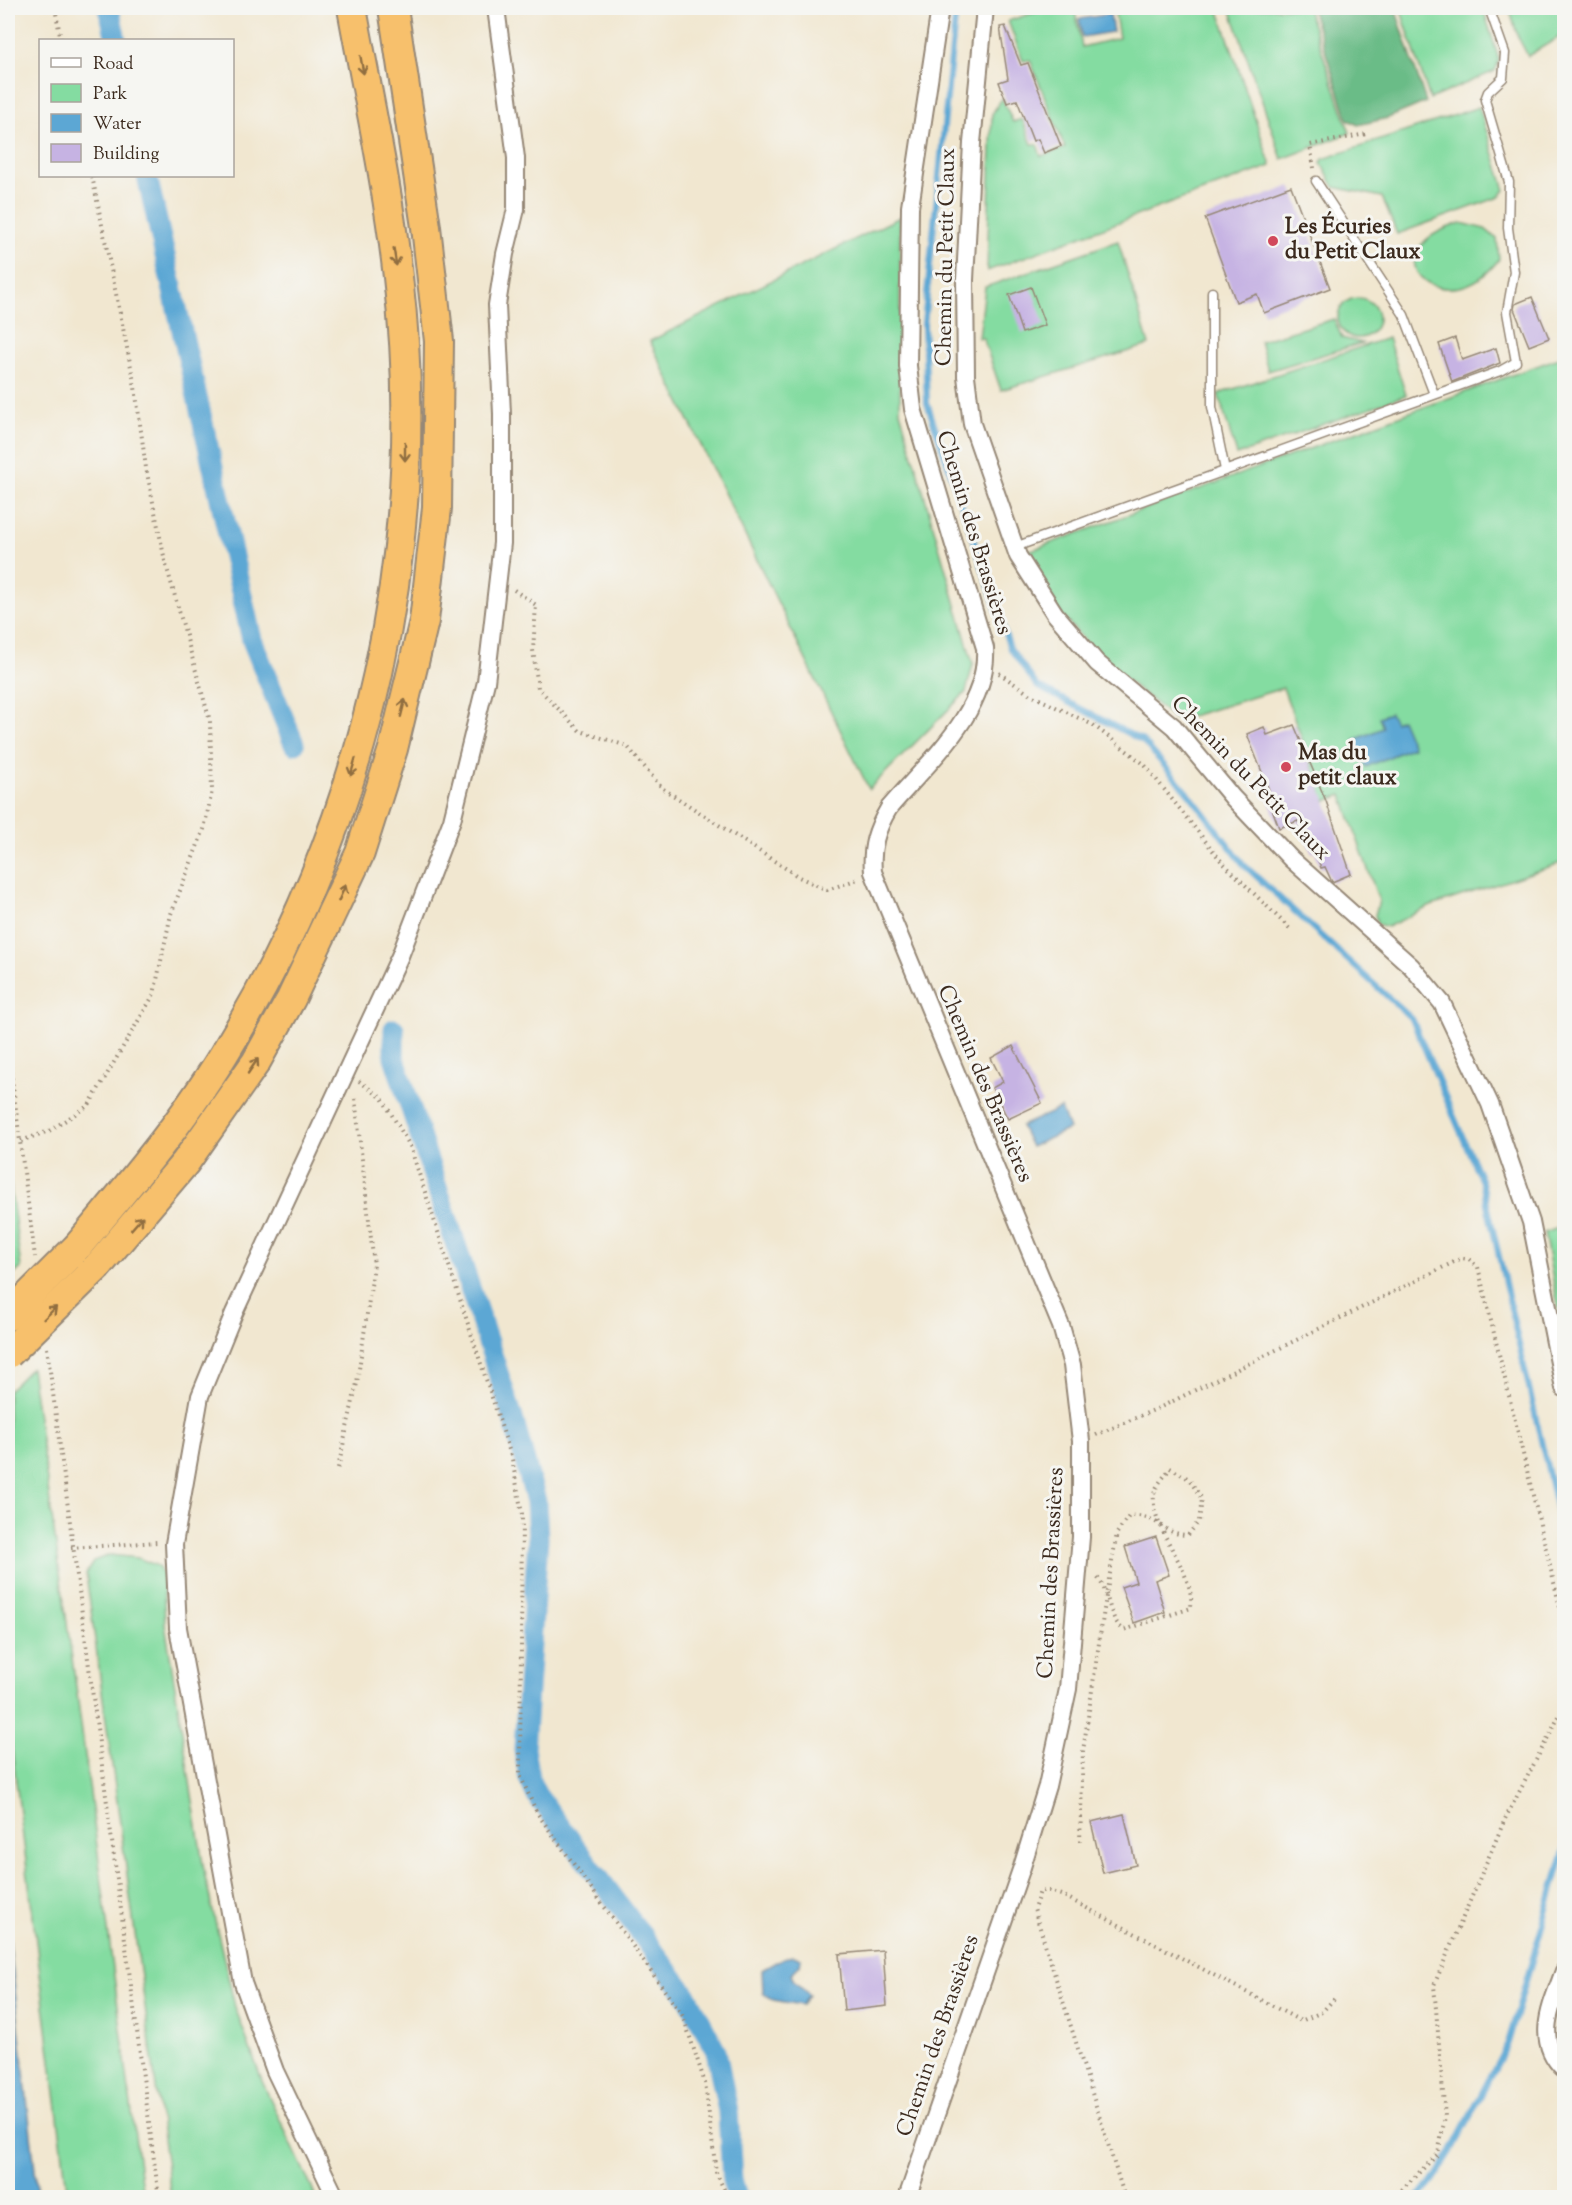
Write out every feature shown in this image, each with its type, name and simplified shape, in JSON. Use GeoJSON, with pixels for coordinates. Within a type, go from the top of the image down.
{"type":"FeatureCollection","features":[{"type":"Feature","properties":{"kind":"highway"},"geometry":{"type":"LineString","coordinates":[[8,1354],[88,1256],[231,1043],[297,920],[327,849],[373,700],[392,598],[405,486],[405,360],[398,276],[352,8]]}},
{"type":"Feature","properties":{"kind":"highway"},"geometry":{"type":"LineString","coordinates":[[8,1316],[88,1256],[186,1163],[256,1062],[291,999],[360,853],[393,749],[424,621],[437,508],[439,341],[426,227],[393,8]]}},
{"type":"Feature","properties":{"kind":"street"},"geometry":{"type":"LineString","coordinates":[[336,2198],[275,2071],[243,1983],[178,1628],[174,1544],[200,1396],[234,1313],[400,956],[452,820],[486,682],[502,543],[502,414],[497,305],[505,254],[516,209],[516,158],[496,8]]}},
{"type":"Feature","properties":{"kind":"street","name":"Chemin des Brassières"},"geometry":{"type":"LineString","coordinates":[[907,2198],[1047,1786],[1068,1689],[1079,1560],[1082,1441],[1072,1365],[1061,1326],[873,872],[872,847],[879,824],[889,808],[970,709],[983,681],[986,662],[985,648],[913,410],[908,366],[910,207],[940,8]]}},
{"type":"Feature","properties":{"kind":"street","name":"Chemin du Petit Claux"},"geometry":{"type":"LineString","coordinates":[[985,8],[972,143],[965,280],[966,376],[972,424],[1015,547],[1055,614],[1097,663],[1174,727],[1233,798],[1291,859],[1411,966],[1442,1003],[1490,1104],[1531,1222],[1564,1388]]}},
{"type":"Feature","properties":{"kind":"street"},"geometry":{"type":"LineString","coordinates":[[1564,1971],[1548,2016],[1546,2031],[1549,2045],[1557,2062],[1564,2069]]}},
{"type":"Feature","properties":{"kind":"lane"},"geometry":{"type":"LineString","coordinates":[[1015,547],[1500,371],[1516,362],[1507,312],[1514,273],[1508,228],[1509,182],[1485,100],[1488,92],[1503,78],[1505,53],[1489,8]]}},
{"type":"Feature","properties":{"kind":"lane"},"geometry":{"type":"LineString","coordinates":[[1316,181],[1404,315],[1434,394]]}},
{"type":"Feature","properties":{"kind":"lane"},"geometry":{"type":"LineString","coordinates":[[1212,292],[1212,407],[1225,470]]}},
{"type":"Feature","properties":{"kind":"path"},"geometry":{"type":"LineString","coordinates":[[55,8],[62,39]]}},
{"type":"Feature","properties":{"kind":"path"},"geometry":{"type":"LineString","coordinates":[[1316,181],[1310,145],[1366,134]]}},
{"type":"Feature","properties":{"kind":"path"},"geometry":{"type":"LineString","coordinates":[[8,1048],[21,1141],[49,1131],[89,1105],[154,994],[171,914],[204,829],[212,791],[210,721],[165,561],[146,468],[135,387],[92,177]]}},
{"type":"Feature","properties":{"kind":"path"},"geometry":{"type":"LineString","coordinates":[[497,589],[516,590],[536,605],[533,650],[538,688],[580,731],[627,746],[662,788],[799,877],[827,891],[849,884],[873,872]]}},
{"type":"Feature","properties":{"kind":"path"},"geometry":{"type":"LineString","coordinates":[[986,662],[1029,694],[1094,725],[1144,764],[1222,862],[1292,931]]}},
{"type":"Feature","properties":{"kind":"path"},"geometry":{"type":"LineString","coordinates":[[338,1468],[357,1383],[374,1265],[356,1102],[345,1075]]}},
{"type":"Feature","properties":{"kind":"path"},"geometry":{"type":"LineString","coordinates":[[345,1075],[363,1083],[382,1098],[411,1146],[512,1460],[522,1514],[520,1775],[537,1813],[683,2016],[705,2083],[717,2172],[728,2198]]}},
{"type":"Feature","properties":{"kind":"path"},"geometry":{"type":"LineString","coordinates":[[1082,1441],[1161,1407],[1462,1258],[1469,1259],[1478,1267],[1564,1624]]}},
{"type":"Feature","properties":{"kind":"path"},"geometry":{"type":"LineString","coordinates":[[1079,1560],[1101,1581],[1106,1596],[1115,1624],[1124,1630],[1191,1608],[1193,1594],[1162,1526],[1155,1510],[1155,1491],[1170,1468],[1189,1479],[1202,1499],[1199,1521],[1188,1535],[1174,1535],[1162,1526],[1145,1515],[1128,1516],[1117,1533],[1106,1596],[1083,1751],[1080,1842]]}},
{"type":"Feature","properties":{"kind":"path"},"geometry":{"type":"LineString","coordinates":[[159,2198],[71,1548],[159,1542],[174,1544]]}},
{"type":"Feature","properties":{"kind":"path"},"geometry":{"type":"LineString","coordinates":[[1393,2198],[1438,2154],[1445,2117],[1434,1985],[1505,1819],[1564,1707]]}},
{"type":"Feature","properties":{"kind":"path"},"geometry":{"type":"LineString","coordinates":[[1125,2198],[1034,1909],[1040,1892],[1049,1891],[1064,1896],[1302,2021],[1322,2012],[1334,1999]]}},
{"type":"Feature","properties":{"kind":"green space"},"geometry":{"type":"Polygon","coordinates":[[[1049,8],[1094,8],[1075,11],[1082,47],[1119,38],[1114,8],[1218,8],[1271,166],[987,271],[992,114],[1002,98],[1013,122],[1022,119],[1032,144],[1037,144],[1041,156],[1065,148],[1030,60],[1023,61],[1008,21],[1049,8]]]}},
{"type":"Feature","properties":{"kind":"green space"},"geometry":{"type":"Polygon","coordinates":[[[1230,8],[1307,8],[1350,133],[1282,159],[1230,8]]]}},
{"type":"Feature","properties":{"kind":"green space"},"geometry":{"type":"Polygon","coordinates":[[[1311,8],[1395,8],[1426,102],[1388,118],[1358,125],[1348,120],[1311,8]]]}},
{"type":"Feature","properties":{"kind":"green space"},"geometry":{"type":"Polygon","coordinates":[[[1400,8],[1483,8],[1499,60],[1495,71],[1430,99],[1400,8]]]}},
{"type":"Feature","properties":{"kind":"green space"},"geometry":{"type":"Polygon","coordinates":[[[1509,8],[1564,8],[1564,34],[1528,56],[1518,37],[1509,8]]]}},
{"type":"Feature","properties":{"kind":"green space"},"geometry":{"type":"Polygon","coordinates":[[[1479,107],[1505,190],[1499,197],[1397,234],[1382,197],[1334,187],[1321,163],[1323,159],[1479,107]]]}},
{"type":"Feature","properties":{"kind":"green space"},"geometry":{"type":"Polygon","coordinates":[[[900,217],[900,411],[973,664],[966,692],[869,789],[650,341],[900,217]]]}},
{"type":"Feature","properties":{"kind":"green space"},"geometry":{"type":"Polygon","coordinates":[[[1461,223],[1485,229],[1497,239],[1499,259],[1478,279],[1457,288],[1437,287],[1423,279],[1415,266],[1417,251],[1432,236],[1461,223]]]}},
{"type":"Feature","properties":{"kind":"green space"},"geometry":{"type":"Polygon","coordinates":[[[1118,241],[1149,345],[1001,390],[983,338],[979,338],[985,287],[1118,241]]]}},
{"type":"Feature","properties":{"kind":"green space"},"geometry":{"type":"Polygon","coordinates":[[[1358,298],[1372,304],[1378,318],[1372,332],[1358,338],[1344,332],[1338,318],[1344,304],[1358,298]]]}},
{"type":"Feature","properties":{"kind":"green space"},"geometry":{"type":"Polygon","coordinates":[[[1334,319],[1342,338],[1362,343],[1268,371],[1260,341],[1334,319]]]}},
{"type":"Feature","properties":{"kind":"green space"},"geometry":{"type":"Polygon","coordinates":[[[1388,338],[1406,395],[1237,455],[1218,394],[1388,338]]]}},
{"type":"Feature","properties":{"kind":"green space"},"geometry":{"type":"Polygon","coordinates":[[[1564,356],[1564,862],[1431,906],[1387,927],[1377,924],[1375,915],[1379,901],[1342,795],[1325,801],[1283,688],[1175,719],[1101,659],[1057,610],[1021,554],[1564,356]]]}},
{"type":"Feature","properties":{"kind":"green space"},"geometry":{"type":"Polygon","coordinates":[[[8,1167],[21,1268],[8,1280],[8,1167]]]}},
{"type":"Feature","properties":{"kind":"green space"},"geometry":{"type":"Polygon","coordinates":[[[1564,1226],[1564,1337],[1544,1233],[1564,1226]]]}},
{"type":"Feature","properties":{"kind":"green space"},"geometry":{"type":"Polygon","coordinates":[[[31,1368],[77,1694],[143,2197],[68,2197],[8,1717],[8,1391],[31,1368]]]}},
{"type":"Feature","properties":{"kind":"green space"},"geometry":{"type":"Polygon","coordinates":[[[110,1555],[138,1558],[158,1566],[163,1576],[165,1624],[205,1877],[235,2007],[262,2081],[316,2197],[171,2197],[86,1574],[93,1561],[110,1555]]]}},
{"type":"Feature","properties":{"kind":"water"},"geometry":{"type":"Polygon","coordinates":[[[1110,14],[1113,32],[1082,37],[1079,19],[1110,14]]]}},
{"type":"Feature","properties":{"kind":"water"},"geometry":{"type":"Polygon","coordinates":[[[1390,713],[1395,722],[1401,719],[1413,747],[1366,767],[1354,740],[1383,728],[1379,717],[1390,713]]]}},
{"type":"Feature","properties":{"kind":"water"},"geometry":{"type":"Polygon","coordinates":[[[1061,1108],[1069,1129],[1031,1147],[1021,1126],[1061,1108]]]}},
{"type":"Feature","properties":{"kind":"water"},"geometry":{"type":"Polygon","coordinates":[[[8,1928],[38,2197],[8,2197],[8,1928]]]}},
{"type":"Feature","properties":{"kind":"water"},"geometry":{"type":"Polygon","coordinates":[[[793,1956],[801,1958],[800,1965],[791,1974],[794,1981],[809,1995],[802,2005],[773,2000],[763,1993],[762,1970],[783,1958],[793,1956]]]}},
{"type":"Feature","properties":{"kind":"building"},"geometry":{"type":"Polygon","coordinates":[[[1005,26],[1021,65],[1028,63],[1061,146],[1044,153],[1038,139],[1033,141],[1017,100],[1007,103],[999,82],[1008,79],[1000,27],[1005,26]]]}},
{"type":"Feature","properties":{"kind":"building"},"geometry":{"type":"Polygon","coordinates":[[[1291,186],[1330,288],[1264,313],[1257,294],[1236,302],[1205,218],[1291,186]]]}},
{"type":"Feature","properties":{"kind":"building"},"geometry":{"type":"Polygon","coordinates":[[[1031,287],[1045,325],[1022,333],[1009,295],[1031,287]]]}},
{"type":"Feature","properties":{"kind":"building"},"geometry":{"type":"Polygon","coordinates":[[[1532,297],[1549,338],[1529,346],[1514,309],[1515,304],[1532,297]]]}},
{"type":"Feature","properties":{"kind":"building"},"geometry":{"type":"Polygon","coordinates":[[[1455,338],[1462,360],[1496,348],[1500,363],[1452,382],[1439,344],[1455,338]]]}},
{"type":"Feature","properties":{"kind":"building"},"geometry":{"type":"Polygon","coordinates":[[[1294,725],[1326,801],[1351,874],[1332,882],[1325,867],[1321,868],[1315,851],[1312,853],[1298,821],[1279,828],[1266,792],[1269,790],[1247,734],[1264,727],[1267,735],[1294,725]]]}},
{"type":"Feature","properties":{"kind":"building"},"geometry":{"type":"Polygon","coordinates":[[[1013,1046],[1042,1103],[1008,1119],[992,1088],[1003,1082],[991,1058],[1013,1046]]]}},
{"type":"Feature","properties":{"kind":"building"},"geometry":{"type":"Polygon","coordinates":[[[1156,1537],[1169,1575],[1155,1580],[1165,1612],[1134,1623],[1121,1587],[1136,1582],[1125,1547],[1156,1537]]]}},
{"type":"Feature","properties":{"kind":"building"},"geometry":{"type":"Polygon","coordinates":[[[1124,1814],[1136,1865],[1103,1873],[1091,1822],[1124,1814]]]}},
{"type":"Feature","properties":{"kind":"building"},"geometry":{"type":"Polygon","coordinates":[[[883,1950],[887,2006],[844,2011],[839,1954],[883,1950]]]}},
{"type":"Feature","properties":{"kind":"waterway"},"geometry":{"type":"LineString","coordinates":[[109,8],[116,39]]}},
{"type":"Feature","properties":{"kind":"waterway"},"geometry":{"type":"LineString","coordinates":[[956,8],[924,324],[927,403],[1010,648],[1037,686],[1143,741],[1190,795],[1244,865],[1412,1019],[1482,1182],[1564,1541]]}},
{"type":"Feature","properties":{"kind":"waterway"},"geometry":{"type":"LineString","coordinates":[[147,177],[252,640],[294,744]]}},
{"type":"Feature","properties":{"kind":"waterway"},"geometry":{"type":"LineString","coordinates":[[394,1029],[394,1057],[512,1415],[536,1501],[538,1538],[524,1749],[529,1778],[536,1794],[688,1997],[716,2051],[728,2111],[732,2180],[737,2198]]}},
{"type":"Feature","properties":{"kind":"waterway"},"geometry":{"type":"LineString","coordinates":[[1417,2198],[1430,2186],[1452,2151],[1508,2043],[1564,1851]]}},
{"type":"Feature","properties":{"kind":"place","name":"Les Écuries du Petit Claux"},"geometry":{"type":"Point","coordinates":[1273,241]}},
{"type":"Feature","properties":{"kind":"place","name":"Mas du petit claux"},"geometry":{"type":"Point","coordinates":[1286,767]}}]}
